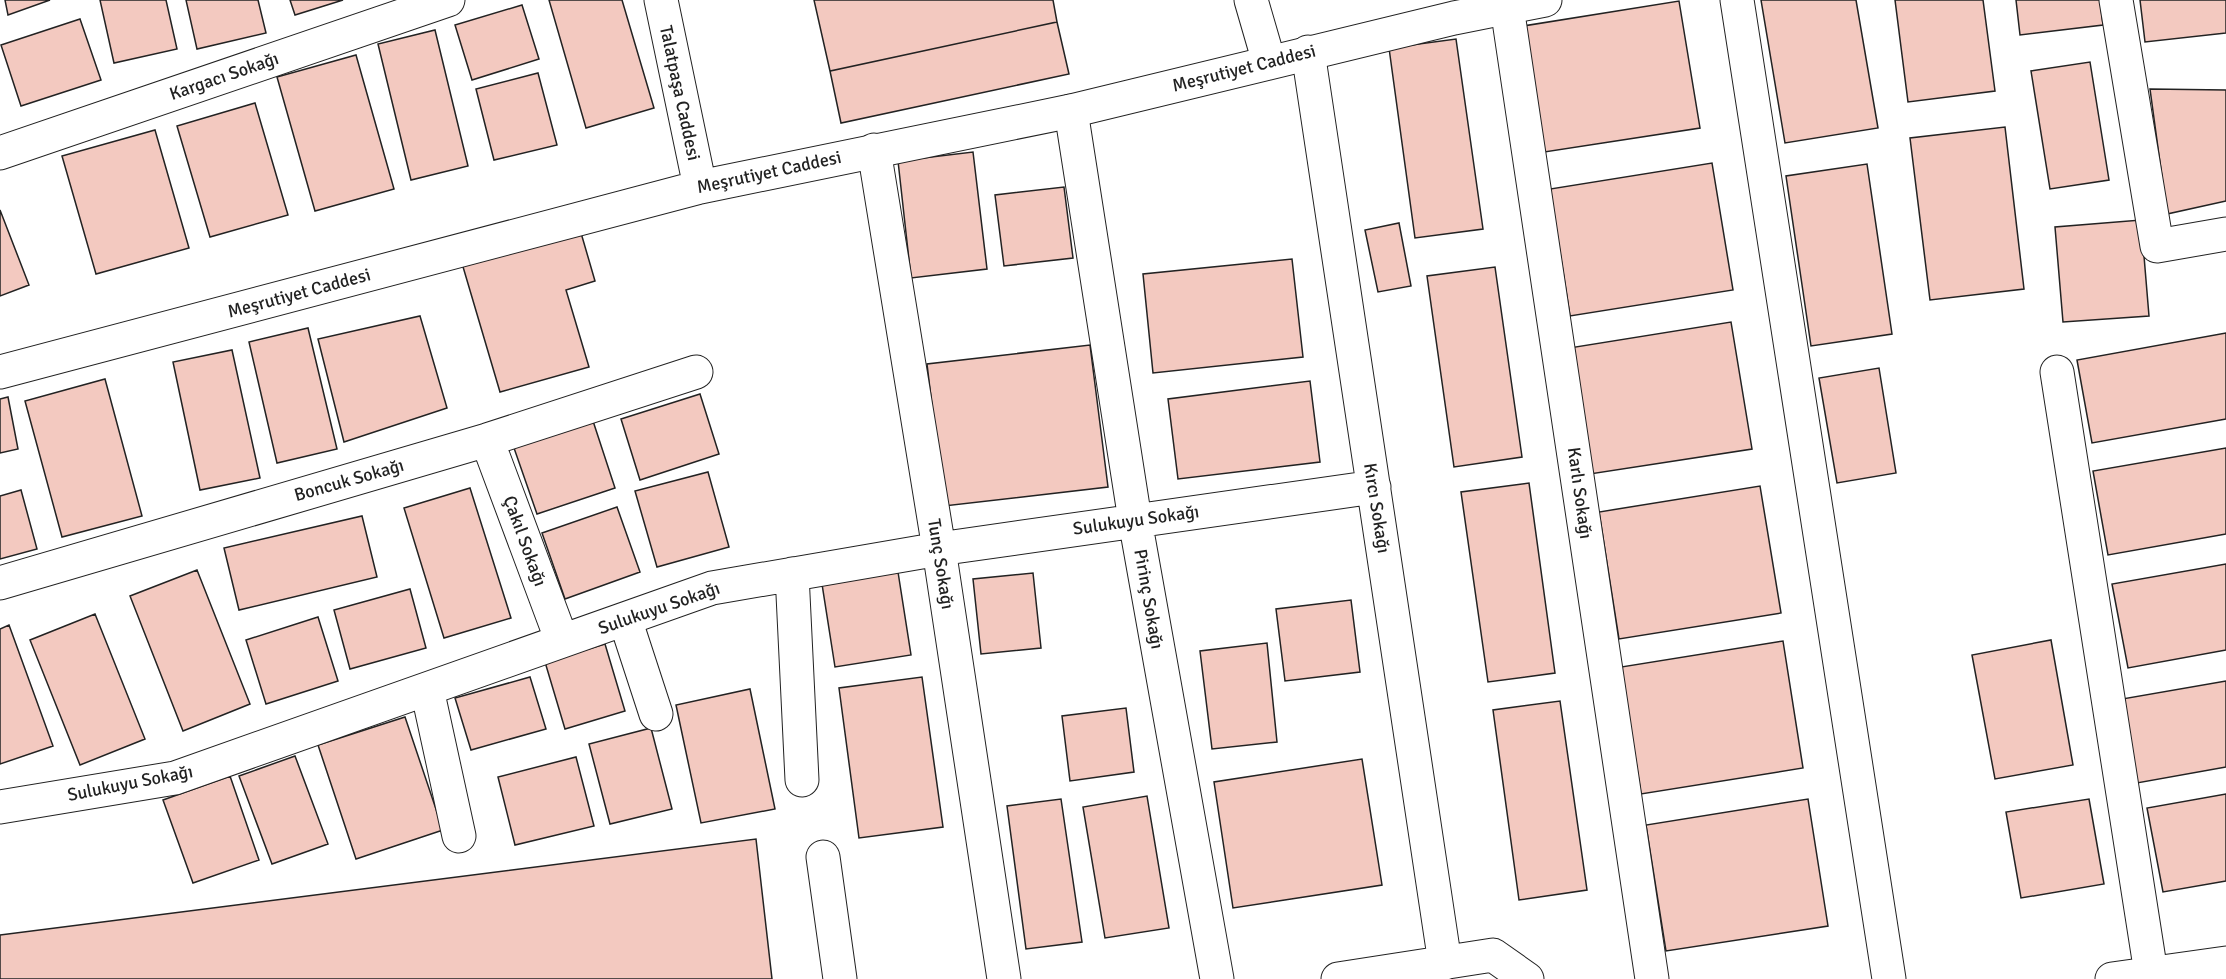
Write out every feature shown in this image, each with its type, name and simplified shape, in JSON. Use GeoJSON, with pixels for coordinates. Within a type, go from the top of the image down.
{"type":"FeatureCollection","features":[{"type":"Feature","properties":{"kind":"street","name":"Kargacı Sokağı"},"geometry":{"type":"LineString","coordinates":[[0,153],[448,0]]}},
{"type":"Feature","properties":{"kind":"street","name":"Talatpaşa Caddesi"},"geometry":{"type":"LineString","coordinates":[[661,0],[700,187]]}},
{"type":"Feature","properties":{"kind":"street"},"geometry":{"type":"LineString","coordinates":[[1251,0],[1269,62]]}},
{"type":"Feature","properties":{"kind":"street","name":"Meşrutiyet Caddesi"},"geometry":{"type":"LineString","coordinates":[[0,372],[700,187],[1071,111],[1308,52],[1452,9],[1507,8],[1545,0]]}},
{"type":"Feature","properties":{"kind":"street"},"geometry":{"type":"LineString","coordinates":[[1737,0],[1889,979]]}},
{"type":"Feature","properties":{"kind":"street"},"geometry":{"type":"LineString","coordinates":[[2115,0],[2157,246],[2226,234]]}},
{"type":"Feature","properties":{"kind":"street","name":"Karlı Sokağı"},"geometry":{"type":"LineString","coordinates":[[1507,8],[1652,979]]}},
{"type":"Feature","properties":{"kind":"street","name":"Kırcı Sokağı"},"geometry":{"type":"LineString","coordinates":[[1308,52],[1445,963]]}},
{"type":"Feature","properties":{"kind":"street","name":"Pirinç Sokağı"},"geometry":{"type":"LineString","coordinates":[[1071,111],[1135,520],[1217,979]]}},
{"type":"Feature","properties":{"kind":"street","name":"Tunç Sokağı"},"geometry":{"type":"LineString","coordinates":[[874,150],[939,549],[1004,979]]}},
{"type":"Feature","properties":{"kind":"street","name":"Boncuk Sokağı"},"geometry":{"type":"LineString","coordinates":[[0,583],[487,440],[696,372]]}},
{"type":"Feature","properties":{"kind":"street"},"geometry":{"type":"LineString","coordinates":[[2057,372],[2151,973]]}},
{"type":"Feature","properties":{"kind":"street","name":"Çakıl Sokağı"},"geometry":{"type":"LineString","coordinates":[[487,440],[562,642]]}},
{"type":"Feature","properties":{"kind":"street","name":"Sulukuyu Sokağı"},"geometry":{"type":"LineString","coordinates":[[0,807],[175,778],[712,588],[939,549],[1374,487]]}},
{"type":"Feature","properties":{"kind":"street"},"geometry":{"type":"LineString","coordinates":[[792,574],[801,780]]}},
{"type":"Feature","properties":{"kind":"street"},"geometry":{"type":"LineString","coordinates":[[625,619],[656,714]]}},
{"type":"Feature","properties":{"kind":"street"},"geometry":{"type":"LineString","coordinates":[[427,689],[459,836]]}},
{"type":"Feature","properties":{"kind":"street"},"geometry":{"type":"LineString","coordinates":[[823,857],[840,979]]}},
{"type":"Feature","properties":{"kind":"street"},"geometry":{"type":"LineString","coordinates":[[1338,979],[1493,955],[1527,979]]}},
{"type":"Feature","properties":{"kind":"street"},"geometry":{"type":"LineString","coordinates":[[2112,979],[2226,963]]}},
{"type":"Feature","properties":{"kind":"building"},"geometry":{"type":"Polygon","coordinates":[[[5,0],[50,0],[8,15],[5,0]]]}},
{"type":"Feature","properties":{"kind":"building"},"geometry":{"type":"Polygon","coordinates":[[[100,0],[166,0],[177,49],[114,63],[100,0]]]}},
{"type":"Feature","properties":{"kind":"building"},"geometry":{"type":"Polygon","coordinates":[[[186,0],[258,0],[266,33],[197,49],[186,0]]]}},
{"type":"Feature","properties":{"kind":"building"},"geometry":{"type":"Polygon","coordinates":[[[290,0],[343,0],[295,15],[290,0]]]}},
{"type":"Feature","properties":{"kind":"building"},"geometry":{"type":"Polygon","coordinates":[[[549,0],[622,0],[654,108],[586,128],[549,0]]]}},
{"type":"Feature","properties":{"kind":"building"},"geometry":{"type":"Polygon","coordinates":[[[814,0],[1053,0],[1057,22],[830,71],[814,0]]]}},
{"type":"Feature","properties":{"kind":"building"},"geometry":{"type":"Polygon","coordinates":[[[1761,0],[1856,0],[1878,128],[1785,143],[1761,0]]]}},
{"type":"Feature","properties":{"kind":"building"},"geometry":{"type":"Polygon","coordinates":[[[1895,0],[1983,0],[1995,91],[1908,102],[1895,0]]]}},
{"type":"Feature","properties":{"kind":"building"},"geometry":{"type":"Polygon","coordinates":[[[2016,0],[2100,0],[2103,25],[2020,35],[2016,0]]]}},
{"type":"Feature","properties":{"kind":"building"},"geometry":{"type":"Polygon","coordinates":[[[2140,0],[2226,0],[2226,33],[2145,42],[2140,0]]]}},
{"type":"Feature","properties":{"kind":"building"},"geometry":{"type":"Polygon","coordinates":[[[1679,1],[1700,128],[1538,153],[1517,27],[1679,1]]]}},
{"type":"Feature","properties":{"kind":"building"},"geometry":{"type":"Polygon","coordinates":[[[522,5],[539,59],[472,80],[455,25],[522,5]]]}},
{"type":"Feature","properties":{"kind":"building"},"geometry":{"type":"Polygon","coordinates":[[[80,19],[101,80],[21,106],[1,45],[80,19]]]}},
{"type":"Feature","properties":{"kind":"building"},"geometry":{"type":"Polygon","coordinates":[[[1057,22],[1069,74],[841,123],[830,71],[1057,22]]]}},
{"type":"Feature","properties":{"kind":"building"},"geometry":{"type":"Polygon","coordinates":[[[435,30],[468,166],[411,180],[378,44],[435,30]]]}},
{"type":"Feature","properties":{"kind":"building"},"geometry":{"type":"Polygon","coordinates":[[[1456,39],[1483,229],[1415,238],[1389,48],[1456,39]]]}},
{"type":"Feature","properties":{"kind":"building"},"geometry":{"type":"Polygon","coordinates":[[[356,55],[394,189],[315,211],[277,77],[356,55]]]}},
{"type":"Feature","properties":{"kind":"building"},"geometry":{"type":"Polygon","coordinates":[[[2090,62],[2109,180],[2050,189],[2031,71],[2090,62]]]}},
{"type":"Feature","properties":{"kind":"building"},"geometry":{"type":"Polygon","coordinates":[[[538,73],[557,145],[494,160],[476,89],[538,73]]]}},
{"type":"Feature","properties":{"kind":"building"},"geometry":{"type":"Polygon","coordinates":[[[2150,89],[2226,90],[2226,201],[2167,214],[2150,89]]]}},
{"type":"Feature","properties":{"kind":"building"},"geometry":{"type":"Polygon","coordinates":[[[255,103],[288,215],[210,237],[177,126],[255,103]]]}},
{"type":"Feature","properties":{"kind":"building"},"geometry":{"type":"Polygon","coordinates":[[[2005,127],[2024,289],[1930,300],[1910,138],[2005,127]]]}},
{"type":"Feature","properties":{"kind":"building"},"geometry":{"type":"Polygon","coordinates":[[[155,130],[189,248],[96,274],[62,156],[155,130]]]}},
{"type":"Feature","properties":{"kind":"building"},"geometry":{"type":"Polygon","coordinates":[[[973,152],[987,269],[911,278],[898,161],[973,152]]]}},
{"type":"Feature","properties":{"kind":"building"},"geometry":{"type":"Polygon","coordinates":[[[1712,163],[1733,290],[1570,316],[1550,189],[1712,163]]]}},
{"type":"Feature","properties":{"kind":"building"},"geometry":{"type":"Polygon","coordinates":[[[1867,164],[1892,334],[1811,346],[1786,176],[1867,164]]]}},
{"type":"Feature","properties":{"kind":"building"},"geometry":{"type":"Polygon","coordinates":[[[1064,187],[1073,258],[1004,266],[995,195],[1064,187]]]}},
{"type":"Feature","properties":{"kind":"building"},"geometry":{"type":"Polygon","coordinates":[[[0,210],[29,285],[0,296],[0,210]]]}},
{"type":"Feature","properties":{"kind":"building"},"geometry":{"type":"Polygon","coordinates":[[[2141,220],[2149,316],[2063,322],[2055,227],[2141,220]]]}},
{"type":"Feature","properties":{"kind":"building"},"geometry":{"type":"Polygon","coordinates":[[[1399,223],[1411,286],[1378,292],[1365,230],[1399,223]]]}},
{"type":"Feature","properties":{"kind":"building"},"geometry":{"type":"Polygon","coordinates":[[[579,226],[595,281],[566,290],[589,367],[500,392],[461,260],[579,226]]]}},
{"type":"Feature","properties":{"kind":"building"},"geometry":{"type":"Polygon","coordinates":[[[1292,259],[1303,357],[1153,373],[1143,274],[1292,259]]]}},
{"type":"Feature","properties":{"kind":"building"},"geometry":{"type":"Polygon","coordinates":[[[1495,267],[1522,457],[1454,467],[1427,276],[1495,267]]]}},
{"type":"Feature","properties":{"kind":"building"},"geometry":{"type":"Polygon","coordinates":[[[420,316],[447,408],[344,442],[318,339],[420,316]]]}},
{"type":"Feature","properties":{"kind":"building"},"geometry":{"type":"Polygon","coordinates":[[[1731,322],[1752,449],[1590,474],[1569,348],[1731,322]]]}},
{"type":"Feature","properties":{"kind":"building"},"geometry":{"type":"Polygon","coordinates":[[[308,328],[337,449],[277,463],[249,342],[308,328]]]}},
{"type":"Feature","properties":{"kind":"building"},"geometry":{"type":"Polygon","coordinates":[[[2226,333],[2226,419],[2092,443],[2077,360],[2226,333]]]}},
{"type":"Feature","properties":{"kind":"building"},"geometry":{"type":"Polygon","coordinates":[[[1090,345],[1108,487],[944,506],[927,364],[1090,345]]]}},
{"type":"Feature","properties":{"kind":"building"},"geometry":{"type":"Polygon","coordinates":[[[232,350],[260,478],[200,490],[173,362],[232,350]]]}},
{"type":"Feature","properties":{"kind":"building"},"geometry":{"type":"Polygon","coordinates":[[[1879,368],[1896,473],[1837,483],[1819,378],[1879,368]]]}},
{"type":"Feature","properties":{"kind":"building"},"geometry":{"type":"Polygon","coordinates":[[[105,379],[142,516],[62,537],[25,401],[105,379]]]}},
{"type":"Feature","properties":{"kind":"building"},"geometry":{"type":"Polygon","coordinates":[[[1310,381],[1320,462],[1178,479],[1168,399],[1310,381]]]}},
{"type":"Feature","properties":{"kind":"building"},"geometry":{"type":"Polygon","coordinates":[[[700,394],[719,454],[640,480],[621,419],[700,394]]]}},
{"type":"Feature","properties":{"kind":"building"},"geometry":{"type":"Polygon","coordinates":[[[8,397],[18,449],[0,453],[0,399],[8,397]]]}},
{"type":"Feature","properties":{"kind":"building"},"geometry":{"type":"Polygon","coordinates":[[[593,421],[615,488],[537,514],[514,448],[593,421]]]}},
{"type":"Feature","properties":{"kind":"building"},"geometry":{"type":"Polygon","coordinates":[[[2226,448],[2226,534],[2108,555],[2093,471],[2226,448]]]}},
{"type":"Feature","properties":{"kind":"building"},"geometry":{"type":"Polygon","coordinates":[[[708,472],[729,547],[657,567],[635,491],[708,472]]]}},
{"type":"Feature","properties":{"kind":"building"},"geometry":{"type":"Polygon","coordinates":[[[1529,483],[1555,673],[1488,682],[1461,492],[1529,483]]]}},
{"type":"Feature","properties":{"kind":"building"},"geometry":{"type":"Polygon","coordinates":[[[1760,486],[1781,613],[1619,639],[1599,512],[1760,486]]]}},
{"type":"Feature","properties":{"kind":"building"},"geometry":{"type":"Polygon","coordinates":[[[470,488],[511,618],[444,638],[404,508],[470,488]]]}},
{"type":"Feature","properties":{"kind":"building"},"geometry":{"type":"Polygon","coordinates":[[[21,490],[37,549],[0,559],[0,496],[21,490]]]}},
{"type":"Feature","properties":{"kind":"building"},"geometry":{"type":"Polygon","coordinates":[[[617,507],[640,572],[565,599],[542,533],[617,507]]]}},
{"type":"Feature","properties":{"kind":"building"},"geometry":{"type":"Polygon","coordinates":[[[362,516],[377,577],[239,610],[224,548],[362,516]]]}},
{"type":"Feature","properties":{"kind":"building"},"geometry":{"type":"Polygon","coordinates":[[[2226,564],[2226,650],[2128,668],[2112,584],[2226,564]]]}},
{"type":"Feature","properties":{"kind":"building"},"geometry":{"type":"Polygon","coordinates":[[[197,570],[250,704],[183,731],[130,596],[197,570]]]}},
{"type":"Feature","properties":{"kind":"building"},"geometry":{"type":"Polygon","coordinates":[[[898,572],[911,655],[835,667],[822,584],[898,572]]]}},
{"type":"Feature","properties":{"kind":"building"},"geometry":{"type":"Polygon","coordinates":[[[1033,573],[1041,648],[981,654],[973,579],[1033,573]]]}},
{"type":"Feature","properties":{"kind":"building"},"geometry":{"type":"Polygon","coordinates":[[[410,589],[426,648],[350,669],[334,610],[410,589]]]}},
{"type":"Feature","properties":{"kind":"building"},"geometry":{"type":"Polygon","coordinates":[[[1351,600],[1360,672],[1285,681],[1276,609],[1351,600]]]}},
{"type":"Feature","properties":{"kind":"building"},"geometry":{"type":"Polygon","coordinates":[[[95,614],[145,739],[80,765],[30,640],[95,614]]]}},
{"type":"Feature","properties":{"kind":"building"},"geometry":{"type":"Polygon","coordinates":[[[318,617],[338,681],[266,704],[246,640],[318,617]]]}},
{"type":"Feature","properties":{"kind":"building"},"geometry":{"type":"Polygon","coordinates":[[[9,625],[53,746],[0,764],[0,629],[9,625]]]}},
{"type":"Feature","properties":{"kind":"building"},"geometry":{"type":"Polygon","coordinates":[[[2051,640],[2073,765],[1995,779],[1972,655],[2051,640]]]}},
{"type":"Feature","properties":{"kind":"building"},"geometry":{"type":"Polygon","coordinates":[[[1783,641],[1803,768],[1641,794],[1621,667],[1783,641]]]}},
{"type":"Feature","properties":{"kind":"building"},"geometry":{"type":"Polygon","coordinates":[[[1267,643],[1277,742],[1212,749],[1200,651],[1267,643]]]}},
{"type":"Feature","properties":{"kind":"building"},"geometry":{"type":"Polygon","coordinates":[[[605,644],[625,711],[565,729],[545,662],[605,644]]]}},
{"type":"Feature","properties":{"kind":"building"},"geometry":{"type":"Polygon","coordinates":[[[530,677],[546,729],[471,750],[455,698],[530,677]]]}},
{"type":"Feature","properties":{"kind":"building"},"geometry":{"type":"Polygon","coordinates":[[[922,677],[943,827],[859,838],[839,688],[922,677]]]}},
{"type":"Feature","properties":{"kind":"building"},"geometry":{"type":"Polygon","coordinates":[[[2226,681],[2226,767],[2137,783],[2122,699],[2226,681]]]}},
{"type":"Feature","properties":{"kind":"building"},"geometry":{"type":"Polygon","coordinates":[[[750,689],[775,809],[701,823],[676,705],[750,689]]]}},
{"type":"Feature","properties":{"kind":"building"},"geometry":{"type":"Polygon","coordinates":[[[1560,701],[1587,890],[1519,900],[1493,710],[1560,701]]]}},
{"type":"Feature","properties":{"kind":"building"},"geometry":{"type":"Polygon","coordinates":[[[1126,708],[1134,772],[1070,781],[1062,716],[1126,708]]]}},
{"type":"Feature","properties":{"kind":"building"},"geometry":{"type":"Polygon","coordinates":[[[405,717],[443,830],[356,859],[318,745],[405,717]]]}},
{"type":"Feature","properties":{"kind":"building"},"geometry":{"type":"Polygon","coordinates":[[[651,728],[672,809],[610,824],[589,744],[651,728]]]}},
{"type":"Feature","properties":{"kind":"building"},"geometry":{"type":"Polygon","coordinates":[[[295,756],[328,844],[272,864],[239,776],[295,756]]]}},
{"type":"Feature","properties":{"kind":"building"},"geometry":{"type":"Polygon","coordinates":[[[576,757],[594,826],[515,845],[498,777],[576,757]]]}},
{"type":"Feature","properties":{"kind":"building"},"geometry":{"type":"Polygon","coordinates":[[[1362,759],[1382,885],[1233,908],[1214,782],[1362,759]]]}},
{"type":"Feature","properties":{"kind":"building"},"geometry":{"type":"Polygon","coordinates":[[[230,776],[259,860],[193,883],[163,800],[230,776]]]}},
{"type":"Feature","properties":{"kind":"building"},"geometry":{"type":"Polygon","coordinates":[[[2226,794],[2226,881],[2163,892],[2147,808],[2226,794]]]}},
{"type":"Feature","properties":{"kind":"building"},"geometry":{"type":"Polygon","coordinates":[[[1147,796],[1169,928],[1105,938],[1083,807],[1147,796]]]}},
{"type":"Feature","properties":{"kind":"building"},"geometry":{"type":"Polygon","coordinates":[[[1061,799],[1082,942],[1026,949],[1007,806],[1061,799]]]}},
{"type":"Feature","properties":{"kind":"building"},"geometry":{"type":"Polygon","coordinates":[[[1808,799],[1828,926],[1666,951],[1646,825],[1808,799]]]}},
{"type":"Feature","properties":{"kind":"building"},"geometry":{"type":"Polygon","coordinates":[[[2089,799],[2104,884],[2021,898],[2006,812],[2089,799]]]}},
{"type":"Feature","properties":{"kind":"building"},"geometry":{"type":"Polygon","coordinates":[[[756,839],[772,979],[0,979],[0,935],[756,839]]]}}]}
